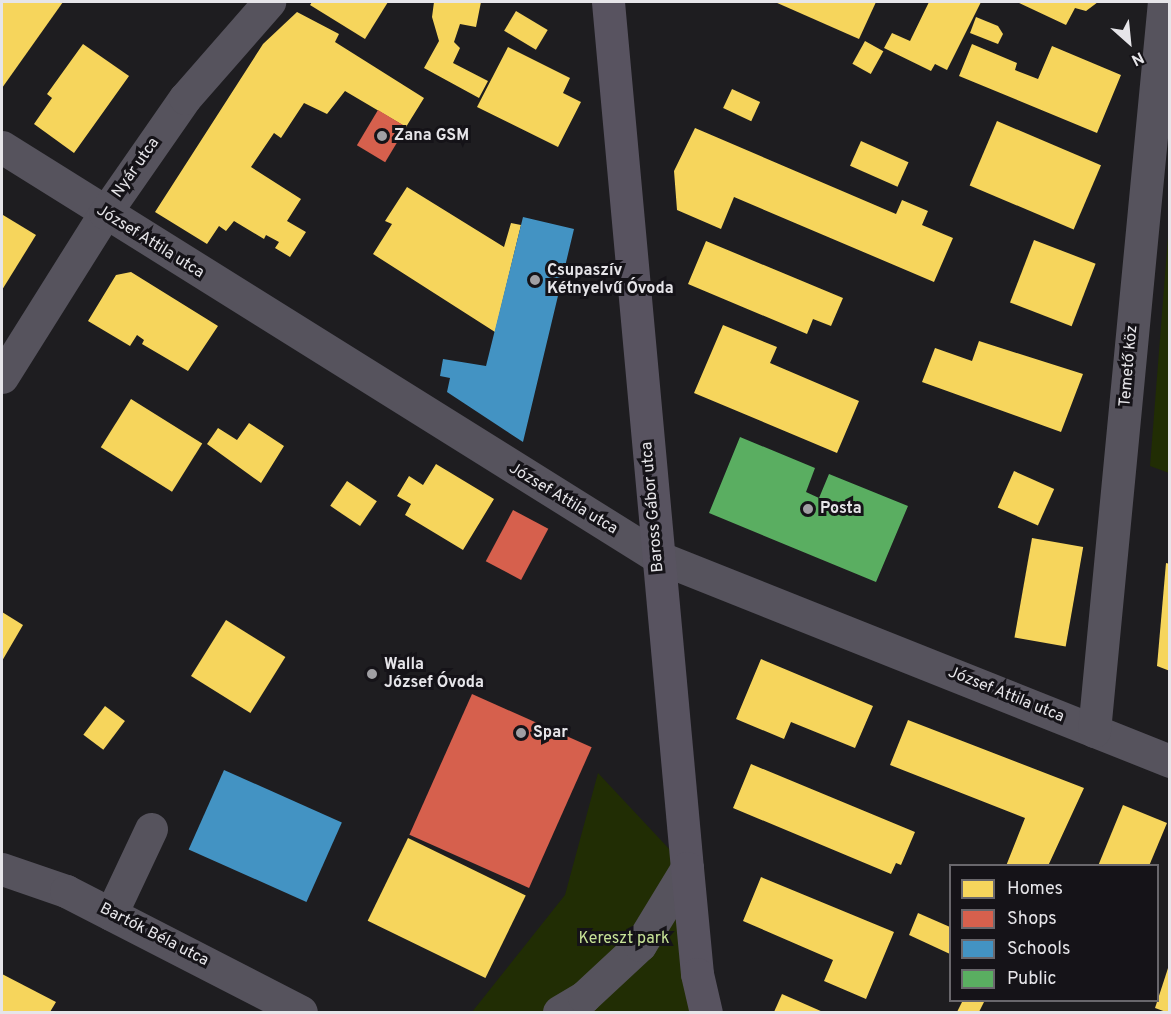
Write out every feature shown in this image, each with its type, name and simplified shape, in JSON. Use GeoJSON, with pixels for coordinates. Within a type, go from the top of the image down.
{"type":"FeatureCollection","features":[{"type":"Feature","properties":{"kind":"main road","name":"Baross Gábor utca"},"geometry":{"type":"LineString","coordinates":[[608,2],[697,974],[706,1012]]}},
{"type":"Feature","properties":{"kind":"street","name":"Nyár utca"},"geometry":{"type":"LineString","coordinates":[[2,377],[105,213],[185,99],[269,2]]}},
{"type":"Feature","properties":{"kind":"street","name":"Temető köz"},"geometry":{"type":"LineString","coordinates":[[1094,731],[1164,2]]}},
{"type":"Feature","properties":{"kind":"street","name":"József Attila utca"},"geometry":{"type":"LineString","coordinates":[[2,147],[658,557],[1170,761]]}},
{"type":"Feature","properties":{"kind":"street"},"geometry":{"type":"LineString","coordinates":[[111,914],[151,829]]}},
{"type":"Feature","properties":{"kind":"street"},"geometry":{"type":"LineString","coordinates":[[559,1012],[584,997],[640,945],[687,868]]}},
{"type":"Feature","properties":{"kind":"street","name":"Bartók Béla utca"},"geometry":{"type":"LineString","coordinates":[[2,869],[66,891],[301,1012]]}},
{"type":"Feature","properties":{"kind":"green space"},"geometry":{"type":"Polygon","coordinates":[[[1169,224],[1169,473],[1150,466],[1169,224]]]}},
{"type":"Feature","properties":{"kind":"green space","name":"Kereszt park"},"geometry":{"type":"Polygon","coordinates":[[[598,773],[687,868],[715,1012],[472,1012],[565,895],[598,773]]]}},
{"type":"Feature","properties":{"kind":"building: Homes"},"geometry":{"type":"Polygon","coordinates":[[[2,2],[63,2],[2,88],[2,2]]]}},
{"type":"Feature","properties":{"kind":"building: Homes"},"geometry":{"type":"Polygon","coordinates":[[[312,2],[388,2],[365,39],[310,5],[312,2]]]}},
{"type":"Feature","properties":{"kind":"building: Homes"},"geometry":{"type":"Polygon","coordinates":[[[434,2],[481,2],[476,27],[460,24],[454,42],[460,48],[453,63],[488,81],[479,98],[424,68],[439,41],[432,17],[434,2]]]}},
{"type":"Feature","properties":{"kind":"building: Homes"},"geometry":{"type":"Polygon","coordinates":[[[775,2],[876,2],[859,39],[775,2]]]}},
{"type":"Feature","properties":{"kind":"building: Homes"},"geometry":{"type":"Polygon","coordinates":[[[929,2],[981,2],[947,70],[935,64],[931,71],[884,48],[892,33],[910,41],[929,2]]]}},
{"type":"Feature","properties":{"kind":"building: Homes"},"geometry":{"type":"Polygon","coordinates":[[[1017,2],[1098,2],[1086,11],[1075,8],[1066,25],[1017,2]]]}},
{"type":"Feature","properties":{"kind":"building: Homes"},"geometry":{"type":"Polygon","coordinates":[[[516,11],[548,30],[536,50],[504,31],[516,11]]]}},
{"type":"Feature","properties":{"kind":"building: Homes"},"geometry":{"type":"Polygon","coordinates":[[[297,12],[339,34],[335,42],[424,98],[406,127],[345,91],[327,114],[304,103],[281,138],[274,133],[251,167],[301,199],[287,221],[306,232],[290,257],[275,248],[279,242],[266,235],[264,239],[234,221],[226,231],[219,226],[207,244],[155,212],[263,44],[297,12]]]}},
{"type":"Feature","properties":{"kind":"building: Homes"},"geometry":{"type":"Polygon","coordinates":[[[976,17],[998,26],[1003,34],[998,44],[970,33],[976,17]]]}},
{"type":"Feature","properties":{"kind":"building: Homes"},"geometry":{"type":"Polygon","coordinates":[[[865,41],[883,51],[871,74],[852,64],[865,41]]]}},
{"type":"Feature","properties":{"kind":"building: Homes"},"geometry":{"type":"Polygon","coordinates":[[[83,44],[129,76],[74,153],[34,124],[52,98],[47,94],[83,44]]]}},
{"type":"Feature","properties":{"kind":"building: Homes"},"geometry":{"type":"Polygon","coordinates":[[[972,44],[1017,63],[1015,70],[1038,79],[1052,46],[1121,75],[1097,133],[959,76],[972,44]]]}},
{"type":"Feature","properties":{"kind":"building: Homes"},"geometry":{"type":"Polygon","coordinates":[[[508,47],[570,78],[563,93],[581,102],[558,147],[477,107],[508,47]]]}},
{"type":"Feature","properties":{"kind":"building: Homes"},"geometry":{"type":"Polygon","coordinates":[[[732,89],[760,102],[751,121],[723,108],[732,89]]]}},
{"type":"Feature","properties":{"kind":"building: Homes"},"geometry":{"type":"Polygon","coordinates":[[[997,121],[1101,165],[1074,230],[970,185],[997,121]]]}},
{"type":"Feature","properties":{"kind":"building: Homes"},"geometry":{"type":"Polygon","coordinates":[[[695,128],[896,214],[902,200],[928,211],[922,225],[953,238],[934,282],[734,197],[721,229],[677,210],[674,171],[695,128]]]}},
{"type":"Feature","properties":{"kind":"building: Homes"},"geometry":{"type":"Polygon","coordinates":[[[861,141],[909,162],[898,187],[850,166],[861,141]]]}},
{"type":"Feature","properties":{"kind":"building: Homes"},"geometry":{"type":"Polygon","coordinates":[[[407,187],[504,247],[511,223],[521,225],[495,332],[373,254],[392,224],[385,221],[407,187]]]}},
{"type":"Feature","properties":{"kind":"building: Homes"},"geometry":{"type":"Polygon","coordinates":[[[3,215],[36,235],[2,290],[2,217],[3,215]]]}},
{"type":"Feature","properties":{"kind":"building: Homes"},"geometry":{"type":"Polygon","coordinates":[[[1034,240],[1096,264],[1072,326],[1010,303],[1034,240]]]}},
{"type":"Feature","properties":{"kind":"building: Homes"},"geometry":{"type":"Polygon","coordinates":[[[706,241],[843,298],[831,326],[813,319],[807,334],[688,284],[706,241]]]}},
{"type":"Feature","properties":{"kind":"building: Homes"},"geometry":{"type":"Polygon","coordinates":[[[131,272],[218,326],[188,371],[142,344],[144,340],[137,335],[130,346],[88,321],[116,275],[131,272]]]}},
{"type":"Feature","properties":{"kind":"building: Homes"},"geometry":{"type":"Polygon","coordinates":[[[723,325],[777,347],[770,363],[859,401],[837,453],[694,393],[723,325]]]}},
{"type":"Feature","properties":{"kind":"building: Homes"},"geometry":{"type":"Polygon","coordinates":[[[979,341],[1083,374],[1061,432],[922,382],[935,348],[972,361],[979,341]]]}},
{"type":"Feature","properties":{"kind":"building: Homes"},"geometry":{"type":"Polygon","coordinates":[[[131,399],[202,444],[172,492],[101,447],[131,399]]]}},
{"type":"Feature","properties":{"kind":"building: Homes"},"geometry":{"type":"Polygon","coordinates":[[[249,423],[284,446],[261,483],[207,444],[218,428],[237,440],[249,423]]]}},
{"type":"Feature","properties":{"kind":"building: Homes"},"geometry":{"type":"Polygon","coordinates":[[[436,464],[494,499],[463,550],[405,515],[411,504],[397,496],[409,476],[423,485],[436,464]]]}},
{"type":"Feature","properties":{"kind":"building: Homes"},"geometry":{"type":"Polygon","coordinates":[[[1014,471],[1054,489],[1038,525],[998,508],[1014,471]]]}},
{"type":"Feature","properties":{"kind":"building: Homes"},"geometry":{"type":"Polygon","coordinates":[[[347,481],[377,501],[360,526],[330,506],[347,481]]]}},
{"type":"Feature","properties":{"kind":"building: Homes"},"geometry":{"type":"Polygon","coordinates":[[[1032,538],[1083,547],[1066,646],[1014,637],[1032,538]]]}},
{"type":"Feature","properties":{"kind":"building: Homes"},"geometry":{"type":"Polygon","coordinates":[[[1166,563],[1170,564],[1170,671],[1157,666],[1166,563]]]}},
{"type":"Feature","properties":{"kind":"building: Homes"},"geometry":{"type":"Polygon","coordinates":[[[2,612],[23,625],[2,661],[2,612]]]}},
{"type":"Feature","properties":{"kind":"building: Homes"},"geometry":{"type":"Polygon","coordinates":[[[226,620],[285,657],[250,713],[191,676],[226,620]]]}},
{"type":"Feature","properties":{"kind":"building: Homes"},"geometry":{"type":"Polygon","coordinates":[[[761,659],[873,706],[855,748],[791,722],[784,739],[736,719],[761,659]]]}},
{"type":"Feature","properties":{"kind":"building: Homes"},"geometry":{"type":"Polygon","coordinates":[[[105,706],[125,721],[103,750],[83,735],[105,706]]]}},
{"type":"Feature","properties":{"kind":"building: Homes"},"geometry":{"type":"Polygon","coordinates":[[[908,720],[1084,788],[1049,864],[1007,864],[1025,818],[890,765],[908,720]]]}},
{"type":"Feature","properties":{"kind":"building: Homes"},"geometry":{"type":"Polygon","coordinates":[[[751,764],[915,832],[901,865],[896,863],[891,874],[733,808],[751,764]]]}},
{"type":"Feature","properties":{"kind":"building: Homes"},"geometry":{"type":"Polygon","coordinates":[[[1123,805],[1167,823],[1150,864],[1099,864],[1123,805]]]}},
{"type":"Feature","properties":{"kind":"building: Homes"},"geometry":{"type":"Polygon","coordinates":[[[408,838],[526,895],[485,978],[368,921],[408,838]]]}},
{"type":"Feature","properties":{"kind":"building: Homes"},"geometry":{"type":"Polygon","coordinates":[[[761,877],[894,932],[866,999],[824,981],[833,960],[743,921],[761,877]]]}},
{"type":"Feature","properties":{"kind":"building: Homes"},"geometry":{"type":"Polygon","coordinates":[[[918,913],[949,927],[949,954],[909,935],[918,913]]]}},
{"type":"Feature","properties":{"kind":"building: Homes"},"geometry":{"type":"Polygon","coordinates":[[[1170,962],[1170,1012],[1155,1008],[1159,1002],[1170,962]]]}},
{"type":"Feature","properties":{"kind":"building: Homes"},"geometry":{"type":"Polygon","coordinates":[[[2,974],[56,1002],[50,1012],[2,1012],[2,974]]]}},
{"type":"Feature","properties":{"kind":"building: Homes"},"geometry":{"type":"Polygon","coordinates":[[[782,994],[823,1012],[774,1012],[782,994]]]}},
{"type":"Feature","properties":{"kind":"building: Homes"},"geometry":{"type":"Polygon","coordinates":[[[962,1002],[984,1002],[979,1012],[957,1012],[962,1002]]]}},
{"type":"Feature","properties":{"kind":"building: Shops","name":"Zana GSM"},"geometry":{"type":"Polygon","coordinates":[[[378,110],[406,127],[385,162],[357,145],[378,110]]]}},
{"type":"Feature","properties":{"kind":"building: Shops"},"geometry":{"type":"Polygon","coordinates":[[[513,510],[548,529],[521,580],[486,561],[513,510]]]}},
{"type":"Feature","properties":{"kind":"building: Shops"},"geometry":{"type":"Polygon","coordinates":[[[472,694],[592,747],[529,888],[409,835],[472,694]]]}},
{"type":"Feature","properties":{"kind":"building: Schools","name":"Csupaszív Kétnyelvű Óvoda"},"geometry":{"type":"Polygon","coordinates":[[[523,217],[574,229],[523,442],[447,392],[450,378],[440,376],[443,359],[486,366],[523,217]]]}},
{"type":"Feature","properties":{"kind":"building: Schools"},"geometry":{"type":"Polygon","coordinates":[[[224,770],[342,822],[306,902],[189,849],[224,770]]]}},
{"type":"Feature","properties":{"kind":"building: Public","name":"Posta"},"geometry":{"type":"Polygon","coordinates":[[[740,437],[815,468],[806,492],[819,498],[829,474],[908,506],[876,582],[709,513],[740,437]]]}},
{"type":"Feature","properties":{"kind":"place","name":"Zana GSM"},"geometry":{"type":"Point","coordinates":[382,136]}},
{"type":"Feature","properties":{"kind":"place","name":"Csupaszív Kétnyelvű Óvoda"},"geometry":{"type":"Point","coordinates":[535,280]}},
{"type":"Feature","properties":{"kind":"place","name":"Posta"},"geometry":{"type":"Point","coordinates":[808,509]}},
{"type":"Feature","properties":{"kind":"place","name":"Walla József Óvoda"},"geometry":{"type":"Point","coordinates":[372,674]}},
{"type":"Feature","properties":{"kind":"place","name":"Spar"},"geometry":{"type":"Point","coordinates":[521,733]}}]}
